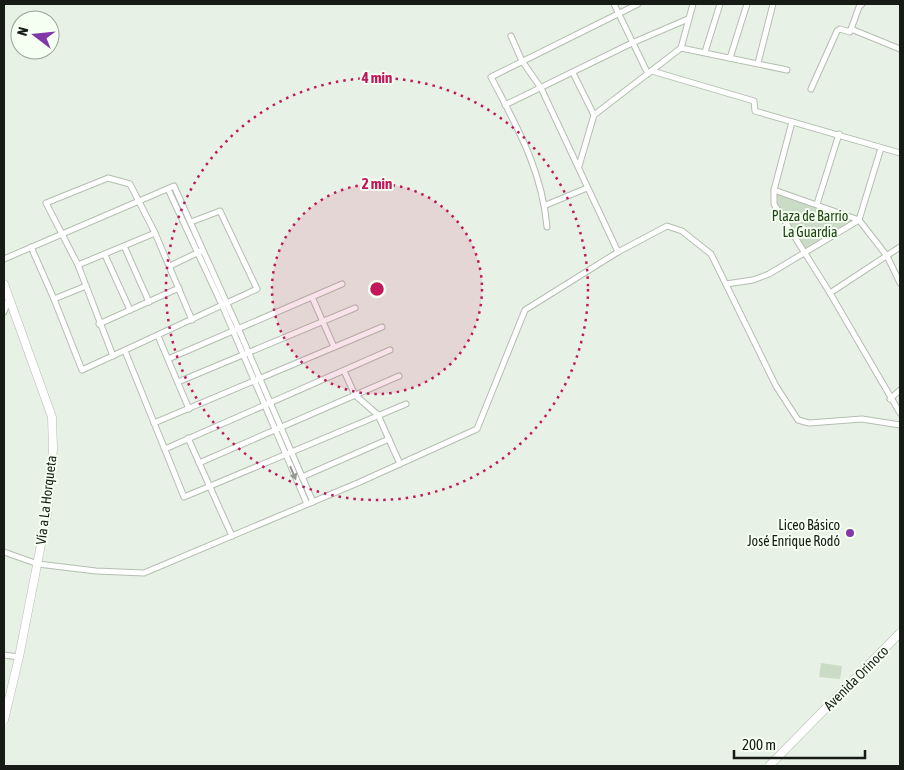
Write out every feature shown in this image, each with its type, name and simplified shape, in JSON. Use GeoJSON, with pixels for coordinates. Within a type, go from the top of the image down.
{"type":"FeatureCollection","features":[{"type":"Feature","properties":{"kind":"main road","name":"Vía a La Horqueta"},"geometry":{"type":"LineString","coordinates":[[4,284],[52,417],[50,482],[38,564],[4,720]]}},
{"type":"Feature","properties":{"kind":"main road","name":"Avenida Orinoco"},"geometry":{"type":"LineString","coordinates":[[769,766],[900,633]]}},
{"type":"Feature","properties":{"kind":"street"},"geometry":{"type":"LineString","coordinates":[[614,4],[632,43],[650,73],[754,101],[755,111],[900,153]]}},
{"type":"Feature","properties":{"kind":"street"},"geometry":{"type":"LineString","coordinates":[[547,227],[546,205],[534,165],[491,77],[638,4]]}},
{"type":"Feature","properties":{"kind":"street"},"geometry":{"type":"LineString","coordinates":[[579,166],[594,115],[681,48],[692,4]]}},
{"type":"Feature","properties":{"kind":"street"},"geometry":{"type":"LineString","coordinates":[[704,52],[720,4]]}},
{"type":"Feature","properties":{"kind":"street"},"geometry":{"type":"LineString","coordinates":[[730,58],[747,4]]}},
{"type":"Feature","properties":{"kind":"street"},"geometry":{"type":"LineString","coordinates":[[758,63],[773,4]]}},
{"type":"Feature","properties":{"kind":"street"},"geometry":{"type":"LineString","coordinates":[[811,88],[837,31],[840,29],[850,32],[858,7],[862,4]]}},
{"type":"Feature","properties":{"kind":"street"},"geometry":{"type":"LineString","coordinates":[[505,105],[632,43],[688,19]]}},
{"type":"Feature","properties":{"kind":"street"},"geometry":{"type":"LineString","coordinates":[[851,29],[900,49]]}},
{"type":"Feature","properties":{"kind":"street"},"geometry":{"type":"LineString","coordinates":[[511,36],[522,61],[541,88],[618,252]]}},
{"type":"Feature","properties":{"kind":"street"},"geometry":{"type":"LineString","coordinates":[[681,48],[787,70]]}},
{"type":"Feature","properties":{"kind":"street"},"geometry":{"type":"LineString","coordinates":[[573,73],[594,115]]}},
{"type":"Feature","properties":{"kind":"street"},"geometry":{"type":"LineString","coordinates":[[792,122],[774,190],[774,204],[830,293],[890,399],[900,413]]}},
{"type":"Feature","properties":{"kind":"street"},"geometry":{"type":"LineString","coordinates":[[817,204],[839,134]]}},
{"type":"Feature","properties":{"kind":"street"},"geometry":{"type":"LineString","coordinates":[[726,284],[753,280],[770,274],[859,220],[881,148]]}},
{"type":"Feature","properties":{"kind":"street"},"geometry":{"type":"LineString","coordinates":[[113,356],[99,324],[78,265],[63,232],[46,203],[108,178],[130,184],[155,233],[192,320]]}},
{"type":"Feature","properties":{"kind":"street"},"geometry":{"type":"LineString","coordinates":[[4,259],[63,232],[174,186],[191,222],[201,251]]}},
{"type":"Feature","properties":{"kind":"street"},"geometry":{"type":"LineString","coordinates":[[546,205],[587,188]]}},
{"type":"Feature","properties":{"kind":"street"},"geometry":{"type":"LineString","coordinates":[[168,189],[201,251],[238,328],[313,502]]}},
{"type":"Feature","properties":{"kind":"street"},"geometry":{"type":"LineString","coordinates":[[774,190],[859,220],[887,256],[900,283]]}},
{"type":"Feature","properties":{"kind":"street"},"geometry":{"type":"LineString","coordinates":[[30,247],[54,299],[82,370],[257,289],[220,211],[191,222]]}},
{"type":"Feature","properties":{"kind":"street"},"geometry":{"type":"LineString","coordinates":[[4,552],[38,564],[96,571],[144,573],[313,502],[476,429],[525,310],[618,252],[667,226],[674,227],[711,254],[776,386],[798,420],[809,423],[862,418],[900,425]]}},
{"type":"Feature","properties":{"kind":"street"},"geometry":{"type":"LineString","coordinates":[[78,265],[155,233]]}},
{"type":"Feature","properties":{"kind":"street"},"geometry":{"type":"LineString","coordinates":[[124,246],[149,302]]}},
{"type":"Feature","properties":{"kind":"street"},"geometry":{"type":"LineString","coordinates":[[830,293],[900,247]]}},
{"type":"Feature","properties":{"kind":"street"},"geometry":{"type":"LineString","coordinates":[[170,266],[201,251]]}},
{"type":"Feature","properties":{"kind":"street"},"geometry":{"type":"LineString","coordinates":[[105,255],[130,310]]}},
{"type":"Feature","properties":{"kind":"street"},"geometry":{"type":"LineString","coordinates":[[168,359],[342,284]]}},
{"type":"Feature","properties":{"kind":"street"},"geometry":{"type":"LineString","coordinates":[[54,299],[86,286]]}},
{"type":"Feature","properties":{"kind":"street"},"geometry":{"type":"LineString","coordinates":[[99,324],[179,288]]}},
{"type":"Feature","properties":{"kind":"street"},"geometry":{"type":"LineString","coordinates":[[312,297],[334,347]]}},
{"type":"Feature","properties":{"kind":"street"},"geometry":{"type":"LineString","coordinates":[[4,312],[9,298]]}},
{"type":"Feature","properties":{"kind":"street"},"geometry":{"type":"LineString","coordinates":[[225,304],[232,330],[307,504]]}},
{"type":"Feature","properties":{"kind":"street"},"geometry":{"type":"LineString","coordinates":[[178,382],[356,308]]}},
{"type":"Feature","properties":{"kind":"street"},"geometry":{"type":"LineString","coordinates":[[154,423],[382,327]]}},
{"type":"Feature","properties":{"kind":"street"},"geometry":{"type":"LineString","coordinates":[[158,336],[189,409]]}},
{"type":"Feature","properties":{"kind":"street"},"geometry":{"type":"LineString","coordinates":[[165,449],[390,350]]}},
{"type":"Feature","properties":{"kind":"street"},"geometry":{"type":"LineString","coordinates":[[125,351],[184,497],[406,404]]}},
{"type":"Feature","properties":{"kind":"street"},"geometry":{"type":"LineString","coordinates":[[344,371],[355,396],[378,415],[400,464]]}},
{"type":"Feature","properties":{"kind":"street"},"geometry":{"type":"LineString","coordinates":[[199,463],[399,376]]}},
{"type":"Feature","properties":{"kind":"street"},"geometry":{"type":"LineString","coordinates":[[890,399],[900,390]]}},
{"type":"Feature","properties":{"kind":"street"},"geometry":{"type":"LineString","coordinates":[[188,438],[232,536]]}},
{"type":"Feature","properties":{"kind":"street"},"geometry":{"type":"LineString","coordinates":[[302,477],[389,439]]}},
{"type":"Feature","properties":{"kind":"street"},"geometry":{"type":"LineString","coordinates":[[4,655],[19,657]]}},
{"type":"Feature","properties":{"kind":"green space","name":"Plaza de Barrio La Guardia"},"geometry":{"type":"Polygon","coordinates":[[[774,190],[859,220],[804,254],[774,204],[774,190]]]}},
{"type":"Feature","properties":{"kind":"green space"},"geometry":{"type":"Polygon","coordinates":[[[821,663],[842,666],[840,679],[819,677],[821,663]]]}},
{"type":"Feature","properties":{"kind":"place","name":"Liceo Básico José Enrique Rodó"},"geometry":{"type":"Point","coordinates":[850,533]}}]}
